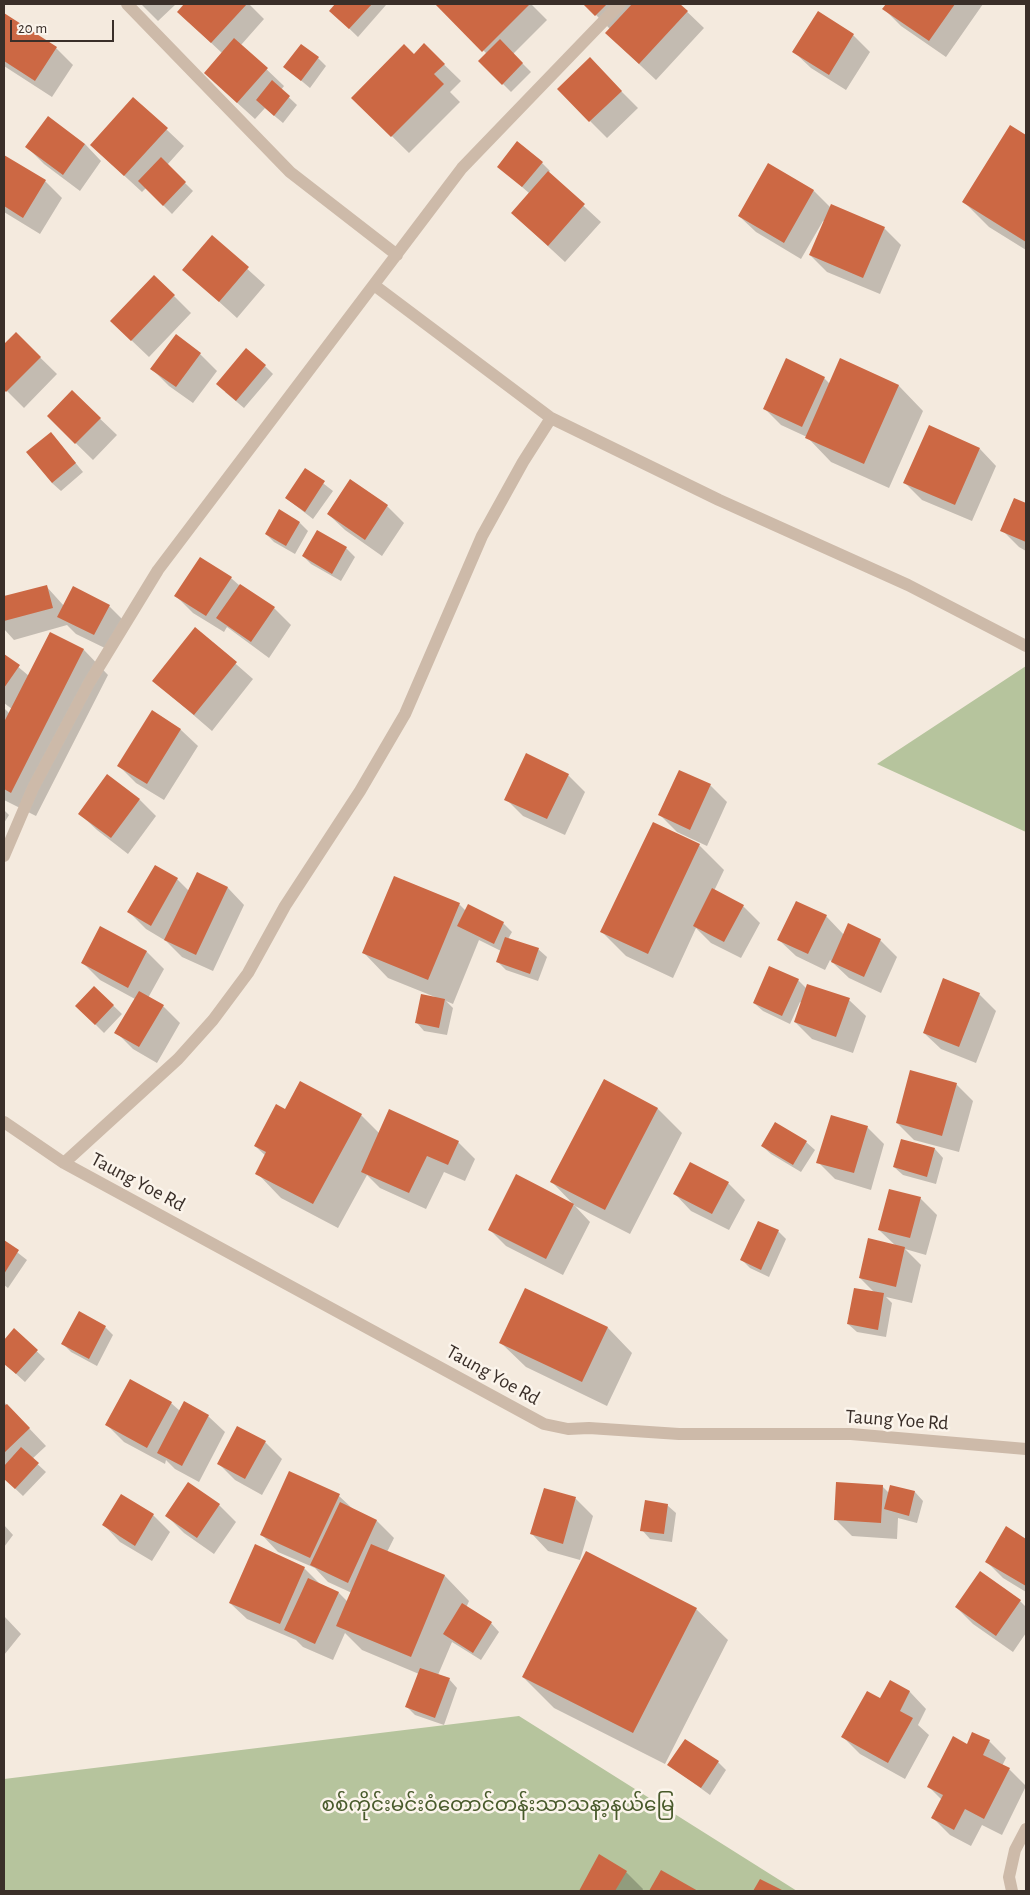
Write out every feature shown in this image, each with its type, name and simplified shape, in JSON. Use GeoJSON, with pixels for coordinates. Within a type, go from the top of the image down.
{"type":"FeatureCollection","features":[{"type":"Feature","properties":{"kind":"street"},"geometry":{"type":"LineString","coordinates":[[127,4],[290,172],[397,255]]}},
{"type":"Feature","properties":{"kind":"street"},"geometry":{"type":"LineString","coordinates":[[4,856],[33,788],[89,683],[158,570],[462,168],[620,4]]}},
{"type":"Feature","properties":{"kind":"street"},"geometry":{"type":"LineString","coordinates":[[374,285],[551,418],[719,500],[908,585],[1026,646]]}},
{"type":"Feature","properties":{"kind":"street"},"geometry":{"type":"LineString","coordinates":[[64,1163],[178,1059],[213,1020],[248,973],[285,906],[360,791],[405,714],[482,536],[523,462],[551,418]]}},
{"type":"Feature","properties":{"kind":"street","name":"Taung Yoe Rd"},"geometry":{"type":"LineString","coordinates":[[4,1122],[64,1163],[544,1424],[568,1429],[589,1428],[679,1434],[851,1434],[1026,1448]]}},
{"type":"Feature","properties":{"kind":"street"},"geometry":{"type":"LineString","coordinates":[[1012,1891],[1009,1877],[1015,1850],[1026,1829]]}},
{"type":"Feature","properties":{"kind":"green space"},"geometry":{"type":"Polygon","coordinates":[[[1026,666],[1026,832],[877,764],[1026,666]]]}},
{"type":"Feature","properties":{"kind":"green space","name":"စစ်ကိုင်းမင်းဝံတောင်တန်းသာသနာ့နယ်မြေ"},"geometry":{"type":"Polygon","coordinates":[[[519,1716],[797,1891],[4,1891],[4,1779],[519,1716]]]}},
{"type":"Feature","properties":{"kind":"building"},"geometry":{"type":"Polygon","coordinates":[[[184,4],[247,4],[211,43],[177,12],[184,4]]]}},
{"type":"Feature","properties":{"kind":"building"},"geometry":{"type":"Polygon","coordinates":[[[335,4],[372,4],[349,29],[329,11],[335,4]]]}},
{"type":"Feature","properties":{"kind":"building"},"geometry":{"type":"Polygon","coordinates":[[[435,4],[530,4],[482,52],[435,4]]]}},
{"type":"Feature","properties":{"kind":"building"},"geometry":{"type":"Polygon","coordinates":[[[583,4],[607,4],[595,16],[583,4]]]}},
{"type":"Feature","properties":{"kind":"building"},"geometry":{"type":"Polygon","coordinates":[[[632,4],[680,4],[688,11],[639,64],[605,33],[632,4]]]}},
{"type":"Feature","properties":{"kind":"building"},"geometry":{"type":"Polygon","coordinates":[[[886,4],[955,4],[929,41],[882,9],[886,4]]]}},
{"type":"Feature","properties":{"kind":"building"},"geometry":{"type":"Polygon","coordinates":[[[818,11],[854,34],[829,75],[792,52],[818,11]]]}},
{"type":"Feature","properties":{"kind":"building"},"geometry":{"type":"Polygon","coordinates":[[[4,13],[57,47],[35,81],[4,61],[4,13]]]}},
{"type":"Feature","properties":{"kind":"building"},"geometry":{"type":"Polygon","coordinates":[[[234,38],[268,68],[237,103],[204,73],[234,38]]]}},
{"type":"Feature","properties":{"kind":"building"},"geometry":{"type":"Polygon","coordinates":[[[500,39],[523,63],[502,85],[478,61],[500,39]]]}},
{"type":"Feature","properties":{"kind":"building"},"geometry":{"type":"Polygon","coordinates":[[[424,43],[445,64],[434,74],[444,84],[391,137],[351,98],[404,44],[414,54],[424,43]]]}},
{"type":"Feature","properties":{"kind":"building"},"geometry":{"type":"Polygon","coordinates":[[[301,44],[319,57],[301,81],[283,67],[301,44]]]}},
{"type":"Feature","properties":{"kind":"building"},"geometry":{"type":"Polygon","coordinates":[[[590,57],[622,91],[589,122],[557,89],[590,57]]]}},
{"type":"Feature","properties":{"kind":"building"},"geometry":{"type":"Polygon","coordinates":[[[272,80],[290,96],[274,116],[256,100],[272,80]]]}},
{"type":"Feature","properties":{"kind":"building"},"geometry":{"type":"Polygon","coordinates":[[[133,97],[168,128],[124,176],[90,145],[133,97]]]}},
{"type":"Feature","properties":{"kind":"building"},"geometry":{"type":"Polygon","coordinates":[[[48,116],[85,144],[63,175],[25,147],[48,116]]]}},
{"type":"Feature","properties":{"kind":"building"},"geometry":{"type":"Polygon","coordinates":[[[1010,125],[1026,135],[1026,242],[962,202],[1010,125]]]}},
{"type":"Feature","properties":{"kind":"building"},"geometry":{"type":"Polygon","coordinates":[[[517,141],[543,162],[522,187],[497,167],[517,141]]]}},
{"type":"Feature","properties":{"kind":"building"},"geometry":{"type":"Polygon","coordinates":[[[4,155],[46,180],[23,218],[4,206],[4,155]]]}},
{"type":"Feature","properties":{"kind":"building"},"geometry":{"type":"Polygon","coordinates":[[[161,157],[186,182],[163,206],[138,181],[161,157]]]}},
{"type":"Feature","properties":{"kind":"building"},"geometry":{"type":"Polygon","coordinates":[[[768,163],[814,190],[784,243],[738,216],[768,163]]]}},
{"type":"Feature","properties":{"kind":"building"},"geometry":{"type":"Polygon","coordinates":[[[548,171],[585,204],[548,246],[511,213],[548,171]]]}},
{"type":"Feature","properties":{"kind":"building"},"geometry":{"type":"Polygon","coordinates":[[[831,204],[885,227],[863,278],[809,255],[831,204]]]}},
{"type":"Feature","properties":{"kind":"building"},"geometry":{"type":"Polygon","coordinates":[[[212,235],[249,267],[219,302],[182,270],[212,235]]]}},
{"type":"Feature","properties":{"kind":"building"},"geometry":{"type":"Polygon","coordinates":[[[154,275],[175,295],[131,341],[110,321],[154,275]]]}},
{"type":"Feature","properties":{"kind":"building"},"geometry":{"type":"Polygon","coordinates":[[[16,332],[41,357],[6,392],[4,390],[4,344],[16,332]]]}},
{"type":"Feature","properties":{"kind":"building"},"geometry":{"type":"Polygon","coordinates":[[[176,334],[201,353],[176,387],[150,369],[176,334]]]}},
{"type":"Feature","properties":{"kind":"building"},"geometry":{"type":"Polygon","coordinates":[[[246,348],[266,365],[236,401],[216,384],[246,348]]]}},
{"type":"Feature","properties":{"kind":"building"},"geometry":{"type":"Polygon","coordinates":[[[786,358],[825,377],[802,427],[763,409],[786,358]]]}},
{"type":"Feature","properties":{"kind":"building"},"geometry":{"type":"Polygon","coordinates":[[[840,358],[899,385],[864,464],[805,438],[840,358]]]}},
{"type":"Feature","properties":{"kind":"building"},"geometry":{"type":"Polygon","coordinates":[[[72,390],[101,418],[75,444],[47,416],[72,390]]]}},
{"type":"Feature","properties":{"kind":"building"},"geometry":{"type":"Polygon","coordinates":[[[929,425],[980,448],[955,505],[903,483],[929,425]]]}},
{"type":"Feature","properties":{"kind":"building"},"geometry":{"type":"Polygon","coordinates":[[[51,432],[76,463],[52,483],[26,452],[51,432]]]}},
{"type":"Feature","properties":{"kind":"building"},"geometry":{"type":"Polygon","coordinates":[[[305,468],[325,481],[305,512],[285,498],[305,468]]]}},
{"type":"Feature","properties":{"kind":"building"},"geometry":{"type":"Polygon","coordinates":[[[350,479],[388,505],[365,540],[327,514],[350,479]]]}},
{"type":"Feature","properties":{"kind":"building"},"geometry":{"type":"Polygon","coordinates":[[[1014,498],[1026,503],[1026,542],[1000,531],[1014,498]]]}},
{"type":"Feature","properties":{"kind":"building"},"geometry":{"type":"Polygon","coordinates":[[[279,509],[300,522],[286,546],[265,534],[279,509]]]}},
{"type":"Feature","properties":{"kind":"building"},"geometry":{"type":"Polygon","coordinates":[[[317,530],[347,547],[332,574],[302,556],[317,530]]]}},
{"type":"Feature","properties":{"kind":"building"},"geometry":{"type":"Polygon","coordinates":[[[200,557],[232,577],[206,616],[174,596],[200,557]]]}},
{"type":"Feature","properties":{"kind":"building"},"geometry":{"type":"Polygon","coordinates":[[[240,584],[275,607],[251,642],[216,618],[240,584]]]}},
{"type":"Feature","properties":{"kind":"building"},"geometry":{"type":"Polygon","coordinates":[[[47,585],[53,608],[4,621],[4,596],[47,585]]]}},
{"type":"Feature","properties":{"kind":"building"},"geometry":{"type":"Polygon","coordinates":[[[73,586],[110,605],[94,635],[57,617],[73,586]]]}},
{"type":"Feature","properties":{"kind":"building"},"geometry":{"type":"Polygon","coordinates":[[[195,627],[237,662],[194,715],[152,681],[195,627]]]}},
{"type":"Feature","properties":{"kind":"building"},"geometry":{"type":"Polygon","coordinates":[[[50,632],[84,649],[11,793],[4,789],[4,722],[50,632]]]}},
{"type":"Feature","properties":{"kind":"building"},"geometry":{"type":"Polygon","coordinates":[[[4,654],[20,665],[4,688],[4,654]]]}},
{"type":"Feature","properties":{"kind":"building"},"geometry":{"type":"Polygon","coordinates":[[[152,710],[181,729],[147,784],[117,766],[152,710]]]}},
{"type":"Feature","properties":{"kind":"building"},"geometry":{"type":"Polygon","coordinates":[[[526,753],[569,774],[547,819],[504,800],[526,753]]]}},
{"type":"Feature","properties":{"kind":"building"},"geometry":{"type":"Polygon","coordinates":[[[679,770],[711,784],[690,830],[658,815],[679,770]]]}},
{"type":"Feature","properties":{"kind":"building"},"geometry":{"type":"Polygon","coordinates":[[[107,774],[140,799],[111,838],[78,814],[107,774]]]}},
{"type":"Feature","properties":{"kind":"building"},"geometry":{"type":"Polygon","coordinates":[[[653,822],[700,844],[648,954],[600,932],[653,822]]]}},
{"type":"Feature","properties":{"kind":"building"},"geometry":{"type":"Polygon","coordinates":[[[155,865],[178,878],[151,926],[127,912],[155,865]]]}},
{"type":"Feature","properties":{"kind":"building"},"geometry":{"type":"Polygon","coordinates":[[[197,872],[228,887],[196,955],[164,940],[197,872]]]}},
{"type":"Feature","properties":{"kind":"building"},"geometry":{"type":"Polygon","coordinates":[[[394,876],[460,903],[428,980],[362,953],[394,876]]]}},
{"type":"Feature","properties":{"kind":"building"},"geometry":{"type":"Polygon","coordinates":[[[712,888],[744,905],[724,942],[693,926],[712,888]]]}},
{"type":"Feature","properties":{"kind":"building"},"geometry":{"type":"Polygon","coordinates":[[[796,901],[827,915],[808,954],[777,940],[796,901]]]}},
{"type":"Feature","properties":{"kind":"building"},"geometry":{"type":"Polygon","coordinates":[[[468,904],[504,922],[494,944],[457,926],[468,904]]]}},
{"type":"Feature","properties":{"kind":"building"},"geometry":{"type":"Polygon","coordinates":[[[848,923],[881,939],[864,977],[831,962],[848,923]]]}},
{"type":"Feature","properties":{"kind":"building"},"geometry":{"type":"Polygon","coordinates":[[[100,926],[147,951],[128,988],[81,963],[100,926]]]}},
{"type":"Feature","properties":{"kind":"building"},"geometry":{"type":"Polygon","coordinates":[[[505,937],[539,948],[530,974],[496,962],[505,937]]]}},
{"type":"Feature","properties":{"kind":"building"},"geometry":{"type":"Polygon","coordinates":[[[769,966],[799,979],[782,1016],[753,1003],[769,966]]]}},
{"type":"Feature","properties":{"kind":"building"},"geometry":{"type":"Polygon","coordinates":[[[943,978],[980,993],[959,1047],[923,1033],[943,978]]]}},
{"type":"Feature","properties":{"kind":"building"},"geometry":{"type":"Polygon","coordinates":[[[807,984],[850,998],[836,1037],[794,1022],[807,984]]]}},
{"type":"Feature","properties":{"kind":"building"},"geometry":{"type":"Polygon","coordinates":[[[94,986],[114,1005],[95,1025],[75,1006],[94,986]]]}},
{"type":"Feature","properties":{"kind":"building"},"geometry":{"type":"Polygon","coordinates":[[[139,991],[164,1005],[139,1047],[114,1033],[139,991]]]}},
{"type":"Feature","properties":{"kind":"building"},"geometry":{"type":"Polygon","coordinates":[[[421,994],[445,999],[439,1028],[415,1023],[421,994]]]}},
{"type":"Feature","properties":{"kind":"building"},"geometry":{"type":"Polygon","coordinates":[[[910,1070],[957,1083],[942,1136],[896,1123],[910,1070]]]}},
{"type":"Feature","properties":{"kind":"building"},"geometry":{"type":"Polygon","coordinates":[[[604,1079],[658,1108],[605,1210],[550,1182],[604,1079]]]}},
{"type":"Feature","properties":{"kind":"building"},"geometry":{"type":"Polygon","coordinates":[[[300,1081],[362,1114],[313,1204],[255,1174],[266,1152],[254,1146],[276,1104],[285,1109],[300,1081]]]}},
{"type":"Feature","properties":{"kind":"building"},"geometry":{"type":"Polygon","coordinates":[[[389,1109],[459,1141],[448,1165],[427,1156],[409,1193],[361,1172],[389,1109]]]}},
{"type":"Feature","properties":{"kind":"building"},"geometry":{"type":"Polygon","coordinates":[[[831,1115],[868,1126],[854,1173],[816,1163],[831,1115]]]}},
{"type":"Feature","properties":{"kind":"building"},"geometry":{"type":"Polygon","coordinates":[[[775,1122],[807,1141],[793,1165],[761,1146],[775,1122]]]}},
{"type":"Feature","properties":{"kind":"building"},"geometry":{"type":"Polygon","coordinates":[[[901,1139],[935,1148],[927,1177],[893,1167],[901,1139]]]}},
{"type":"Feature","properties":{"kind":"building"},"geometry":{"type":"Polygon","coordinates":[[[690,1162],[729,1182],[712,1214],[673,1194],[690,1162]]]}},
{"type":"Feature","properties":{"kind":"building"},"geometry":{"type":"Polygon","coordinates":[[[516,1174],[574,1204],[546,1259],[488,1230],[516,1174]]]}},
{"type":"Feature","properties":{"kind":"building"},"geometry":{"type":"Polygon","coordinates":[[[889,1189],[921,1197],[910,1238],[878,1230],[889,1189]]]}},
{"type":"Feature","properties":{"kind":"building"},"geometry":{"type":"Polygon","coordinates":[[[758,1221],[779,1230],[761,1270],[740,1260],[758,1221]]]}},
{"type":"Feature","properties":{"kind":"building"},"geometry":{"type":"Polygon","coordinates":[[[868,1238],[905,1247],[896,1287],[859,1278],[868,1238]]]}},
{"type":"Feature","properties":{"kind":"building"},"geometry":{"type":"Polygon","coordinates":[[[4,1240],[19,1250],[4,1274],[4,1240]]]}},
{"type":"Feature","properties":{"kind":"building"},"geometry":{"type":"Polygon","coordinates":[[[525,1288],[608,1327],[582,1382],[499,1343],[525,1288]]]}},
{"type":"Feature","properties":{"kind":"building"},"geometry":{"type":"Polygon","coordinates":[[[854,1288],[884,1293],[878,1330],[847,1324],[854,1288]]]}},
{"type":"Feature","properties":{"kind":"building"},"geometry":{"type":"Polygon","coordinates":[[[79,1311],[106,1326],[89,1359],[61,1344],[79,1311]]]}},
{"type":"Feature","properties":{"kind":"building"},"geometry":{"type":"Polygon","coordinates":[[[14,1328],[38,1350],[16,1374],[4,1364],[4,1340],[14,1328]]]}},
{"type":"Feature","properties":{"kind":"building"},"geometry":{"type":"Polygon","coordinates":[[[130,1379],[172,1402],[147,1448],[105,1425],[130,1379]]]}},
{"type":"Feature","properties":{"kind":"building"},"geometry":{"type":"Polygon","coordinates":[[[184,1401],[209,1415],[182,1466],[157,1453],[184,1401]]]}},
{"type":"Feature","properties":{"kind":"building"},"geometry":{"type":"Polygon","coordinates":[[[7,1404],[30,1428],[4,1453],[4,1406],[7,1404]]]}},
{"type":"Feature","properties":{"kind":"building"},"geometry":{"type":"Polygon","coordinates":[[[237,1426],[266,1441],[245,1479],[217,1464],[237,1426]]]}},
{"type":"Feature","properties":{"kind":"building"},"geometry":{"type":"Polygon","coordinates":[[[21,1447],[39,1463],[15,1489],[4,1479],[4,1466],[21,1447]]]}},
{"type":"Feature","properties":{"kind":"building"},"geometry":{"type":"Polygon","coordinates":[[[289,1471],[340,1494],[310,1558],[260,1535],[289,1471]]]}},
{"type":"Feature","properties":{"kind":"building"},"geometry":{"type":"Polygon","coordinates":[[[188,1482],[220,1504],[197,1538],[165,1516],[188,1482]]]}},
{"type":"Feature","properties":{"kind":"building"},"geometry":{"type":"Polygon","coordinates":[[[836,1482],[883,1485],[881,1523],[834,1520],[836,1482]]]}},
{"type":"Feature","properties":{"kind":"building"},"geometry":{"type":"Polygon","coordinates":[[[890,1485],[915,1491],[909,1516],[884,1509],[890,1485]]]}},
{"type":"Feature","properties":{"kind":"building"},"geometry":{"type":"Polygon","coordinates":[[[544,1488],[576,1497],[563,1544],[530,1534],[544,1488]]]}},
{"type":"Feature","properties":{"kind":"building"},"geometry":{"type":"Polygon","coordinates":[[[121,1494],[154,1514],[135,1546],[102,1525],[121,1494]]]}},
{"type":"Feature","properties":{"kind":"building"},"geometry":{"type":"Polygon","coordinates":[[[645,1500],[668,1504],[664,1534],[640,1531],[645,1500]]]}},
{"type":"Feature","properties":{"kind":"building"},"geometry":{"type":"Polygon","coordinates":[[[340,1502],[377,1520],[348,1583],[310,1565],[340,1502]]]}},
{"type":"Feature","properties":{"kind":"building"},"geometry":{"type":"Polygon","coordinates":[[[1006,1526],[1026,1539],[1026,1586],[985,1562],[1006,1526]]]}},
{"type":"Feature","properties":{"kind":"building"},"geometry":{"type":"Polygon","coordinates":[[[255,1544],[305,1567],[280,1624],[229,1603],[255,1544]]]}},
{"type":"Feature","properties":{"kind":"building"},"geometry":{"type":"Polygon","coordinates":[[[371,1544],[445,1575],[411,1657],[336,1626],[371,1544]]]}},
{"type":"Feature","properties":{"kind":"building"},"geometry":{"type":"Polygon","coordinates":[[[586,1551],[697,1608],[633,1733],[522,1677],[586,1551]]]}},
{"type":"Feature","properties":{"kind":"building"},"geometry":{"type":"Polygon","coordinates":[[[980,1571],[1021,1600],[996,1636],[955,1607],[980,1571]]]}},
{"type":"Feature","properties":{"kind":"building"},"geometry":{"type":"Polygon","coordinates":[[[308,1578],[339,1592],[315,1644],[284,1630],[308,1578]]]}},
{"type":"Feature","properties":{"kind":"building"},"geometry":{"type":"Polygon","coordinates":[[[462,1603],[492,1622],[473,1653],[443,1634],[462,1603]]]}},
{"type":"Feature","properties":{"kind":"building"},"geometry":{"type":"Polygon","coordinates":[[[420,1668],[450,1678],[435,1718],[405,1707],[420,1668]]]}},
{"type":"Feature","properties":{"kind":"building"},"geometry":{"type":"Polygon","coordinates":[[[890,1680],[910,1691],[900,1711],[913,1718],[888,1763],[841,1737],[867,1691],[880,1698],[890,1680]]]}},
{"type":"Feature","properties":{"kind":"building"},"geometry":{"type":"Polygon","coordinates":[[[972,1732],[990,1740],[983,1755],[1010,1768],[984,1819],[965,1809],[954,1830],[931,1818],[943,1795],[927,1787],[953,1736],[967,1744],[972,1732]]]}},
{"type":"Feature","properties":{"kind":"building"},"geometry":{"type":"Polygon","coordinates":[[[685,1739],[719,1761],[701,1788],[667,1765],[685,1739]]]}},
{"type":"Feature","properties":{"kind":"building"},"geometry":{"type":"Polygon","coordinates":[[[599,1854],[627,1871],[615,1891],[579,1891],[599,1854]]]}},
{"type":"Feature","properties":{"kind":"building"},"geometry":{"type":"Polygon","coordinates":[[[661,1870],[698,1891],[649,1891],[661,1870]]]}},
{"type":"Feature","properties":{"kind":"building"},"geometry":{"type":"Polygon","coordinates":[[[760,1879],[784,1891],[753,1891],[760,1879]]]}}]}
